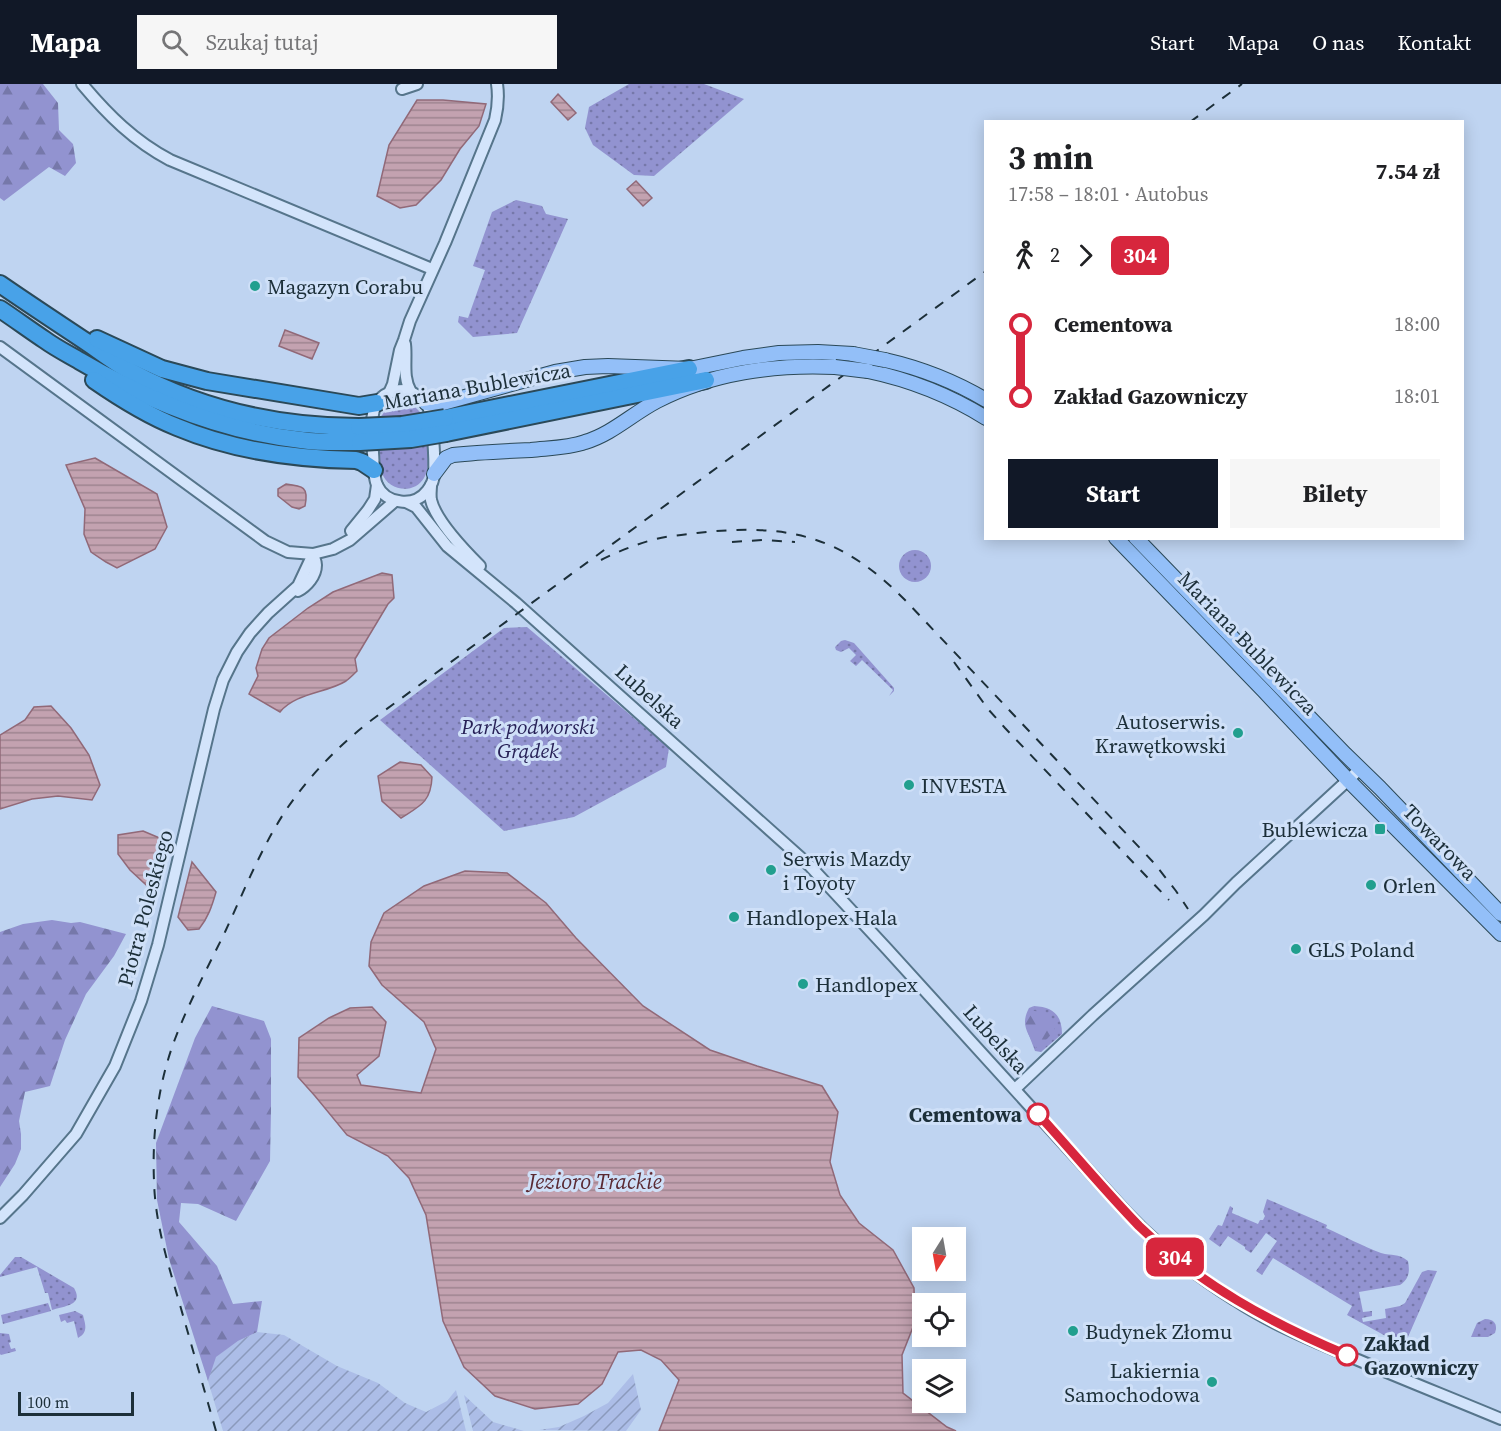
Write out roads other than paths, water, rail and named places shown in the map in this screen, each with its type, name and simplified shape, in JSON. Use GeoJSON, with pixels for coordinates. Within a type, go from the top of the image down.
{"type":"FeatureCollection","features":[{"type":"Feature","properties":{"kind":"highway","name":"Mariana Bublewicza"},"geometry":{"type":"LineString","coordinates":[[0,284],[128,370],[159,385],[242,414],[360,434],[411,439],[446,426],[689,369]]}},
{"type":"Feature","properties":{"kind":"highway"},"geometry":{"type":"LineString","coordinates":[[34,307],[106,344],[162,369],[207,381],[359,406],[383,398]]}},
{"type":"Feature","properties":{"kind":"highway","name":"Mariana Bublewicza"},"geometry":{"type":"LineString","coordinates":[[0,309],[46,341],[124,386],[191,415],[275,437],[327,442],[360,434]]}},
{"type":"Feature","properties":{"kind":"highway"},"geometry":{"type":"LineString","coordinates":[[46,341],[87,375],[127,402],[176,427],[237,447],[285,456],[356,460],[362,462],[375,477]]}},
{"type":"Feature","properties":{"kind":"highway","name":"Mariana Bublewicza"},"geometry":{"type":"LineString","coordinates":[[446,426],[706,380]]}},
{"type":"Feature","properties":{"kind":"main road","name":"Mariana Bublewicza"},"geometry":{"type":"LineString","coordinates":[[689,369],[779,353],[853,354],[916,368],[984,399]]}},
{"type":"Feature","properties":{"kind":"main road"},"geometry":{"type":"LineString","coordinates":[[426,403],[443,403],[555,372],[585,367],[689,369]]}},
{"type":"Feature","properties":{"kind":"main road","name":"Mariana Bublewicza"},"geometry":{"type":"LineString","coordinates":[[706,380],[772,369],[835,367],[895,377],[932,390],[984,417]]}},
{"type":"Feature","properties":{"kind":"main road"},"geometry":{"type":"LineString","coordinates":[[433,479],[446,458],[453,455],[554,448],[594,439],[608,433],[658,400],[706,380]]}},
{"type":"Feature","properties":{"kind":"main road","name":"Mariana Bublewicza"},"geometry":{"type":"LineString","coordinates":[[1118,540],[1348,780]]}},
{"type":"Feature","properties":{"kind":"main road","name":"Mariana Bublewicza"},"geometry":{"type":"LineString","coordinates":[[1138,540],[1360,769]]}},
{"type":"Feature","properties":{"kind":"main road","name":"Towarowa"},"geometry":{"type":"LineString","coordinates":[[1360,769],[1501,914]]}},
{"type":"Feature","properties":{"kind":"main road","name":"Towarowa"},"geometry":{"type":"LineString","coordinates":[[1348,780],[1501,934]]}},
{"type":"Feature","properties":{"kind":"street"},"geometry":{"type":"LineString","coordinates":[[82,84],[123,129],[164,157],[432,269]]}},
{"type":"Feature","properties":{"kind":"street"},"geometry":{"type":"LineString","coordinates":[[402,89],[417,84]]}},
{"type":"Feature","properties":{"kind":"street"},"geometry":{"type":"LineString","coordinates":[[313,554],[343,540],[375,499],[371,423],[374,408],[393,384],[399,350],[410,321],[495,120],[499,106],[497,84]]}},
{"type":"Feature","properties":{"kind":"street"},"geometry":{"type":"LineString","coordinates":[[404,340],[405,374],[411,392]]}},
{"type":"Feature","properties":{"kind":"street"},"geometry":{"type":"LineString","coordinates":[[0,347],[265,541],[288,552],[313,554],[333,549],[350,540],[401,501],[416,500],[422,497],[433,479]]}},
{"type":"Feature","properties":{"kind":"street"},"geometry":{"type":"LineString","coordinates":[[383,398],[398,390],[411,392],[426,403]]}},
{"type":"Feature","properties":{"kind":"street","name":"Lubelska"},"geometry":{"type":"LineString","coordinates":[[426,403],[431,417],[433,479],[431,498],[433,505],[457,542],[516,603]]}},
{"type":"Feature","properties":{"kind":"street","name":"Lubelska"},"geometry":{"type":"LineString","coordinates":[[375,477],[387,497],[416,507],[447,546],[516,603],[810,866],[1140,1226],[1178,1259],[1222,1292],[1256,1313],[1298,1334],[1501,1419]]}},
{"type":"Feature","properties":{"kind":"street","name":"Piotra Poleskiego"},"geometry":{"type":"LineString","coordinates":[[0,1218],[76,1134],[115,1066],[141,1001],[158,945],[214,709],[223,680],[237,652],[250,633],[298,586],[313,554]]}},
{"type":"Feature","properties":{"kind":"street"},"geometry":{"type":"LineString","coordinates":[[1015,1089],[1360,769]]}},
{"type":"Feature","properties":{"kind":"water"},"geometry":{"type":"Polygon","coordinates":[[[558,94],[576,113],[568,120],[551,102],[558,94]]]}},
{"type":"Feature","properties":{"kind":"water"},"geometry":{"type":"Polygon","coordinates":[[[417,100],[486,104],[479,126],[460,149],[441,180],[416,205],[400,208],[377,196],[389,145],[417,100]]]}},
{"type":"Feature","properties":{"kind":"water"},"geometry":{"type":"Polygon","coordinates":[[[636,181],[652,198],[643,206],[627,189],[636,181]]]}},
{"type":"Feature","properties":{"kind":"water"},"geometry":{"type":"Polygon","coordinates":[[[285,330],[319,343],[312,359],[279,346],[285,330]]]}},
{"type":"Feature","properties":{"kind":"water"},"geometry":{"type":"Polygon","coordinates":[[[95,458],[157,494],[167,527],[155,549],[117,568],[91,552],[84,534],[85,509],[66,465],[95,458]]]}},
{"type":"Feature","properties":{"kind":"water"},"geometry":{"type":"Polygon","coordinates":[[[286,484],[301,487],[305,491],[305,506],[299,509],[292,507],[278,496],[278,489],[286,484]]]}},
{"type":"Feature","properties":{"kind":"water"},"geometry":{"type":"Polygon","coordinates":[[[382,573],[392,575],[394,598],[388,604],[355,659],[357,671],[346,681],[302,697],[280,712],[249,694],[258,676],[256,668],[262,649],[269,638],[333,592],[382,573]]]}},
{"type":"Feature","properties":{"kind":"water"},"geometry":{"type":"Polygon","coordinates":[[[51,706],[71,728],[89,755],[100,785],[92,800],[58,796],[32,799],[0,809],[0,735],[25,720],[34,707],[51,706]]]}},
{"type":"Feature","properties":{"kind":"water"},"geometry":{"type":"Polygon","coordinates":[[[400,762],[421,765],[432,777],[427,798],[401,818],[382,801],[378,776],[400,762]]]}},
{"type":"Feature","properties":{"kind":"water"},"geometry":{"type":"Polygon","coordinates":[[[143,831],[169,842],[156,894],[130,870],[118,854],[118,835],[143,831]]]}},
{"type":"Feature","properties":{"kind":"water"},"geometry":{"type":"Polygon","coordinates":[[[192,862],[216,892],[202,925],[199,929],[188,930],[178,917],[192,862]]]}},
{"type":"Feature","properties":{"kind":"water","name":"Jezioro Trackie"},"geometry":{"type":"Polygon","coordinates":[[[465,871],[507,873],[546,903],[576,938],[643,1006],[710,1050],[822,1086],[838,1112],[830,1162],[840,1195],[859,1223],[893,1250],[914,1288],[912,1330],[902,1355],[903,1393],[912,1400],[912,1413],[929,1413],[956,1431],[659,1431],[679,1380],[661,1360],[641,1350],[618,1352],[602,1384],[578,1404],[535,1409],[495,1396],[464,1367],[443,1321],[426,1215],[409,1178],[388,1156],[347,1135],[298,1077],[299,1038],[329,1018],[350,1008],[372,1007],[386,1022],[379,1056],[357,1075],[361,1085],[421,1093],[436,1049],[424,1022],[382,985],[369,966],[371,942],[384,913],[424,886],[465,871]]]}},
{"type":"Feature","properties":{"kind":"railway"},"geometry":{"type":"LineString","coordinates":[[1193,120],[1242,84]]}},
{"type":"Feature","properties":{"kind":"railway"},"geometry":{"type":"LineString","coordinates":[[216,1431],[160,1228],[154,1181],[157,1109],[164,1073],[180,1025],[261,854],[286,810],[326,761],[373,719],[984,272]]}},
{"type":"Feature","properties":{"kind":"railway"},"geometry":{"type":"LineString","coordinates":[[601,560],[632,546],[657,539],[714,531],[747,530],[796,534],[827,544],[849,555],[905,600],[1154,863],[1188,909]]}},
{"type":"Feature","properties":{"kind":"railway"},"geometry":{"type":"LineString","coordinates":[[732,542],[762,540],[795,542]]}},
{"type":"Feature","properties":{"kind":"railway"},"geometry":{"type":"LineString","coordinates":[[954,662],[988,709],[1005,728],[1169,900]]}},
{"type":"Feature","properties":{"kind":"place","name":"Magazyn Corabu"},"geometry":{"type":"Point","coordinates":[255,286]}},
{"type":"Feature","properties":{"kind":"place","name":"Autoserwis. Krawętkowski"},"geometry":{"type":"Point","coordinates":[1238,733]}},
{"type":"Feature","properties":{"kind":"place","name":"INVESTA"},"geometry":{"type":"Point","coordinates":[909,785]}},
{"type":"Feature","properties":{"kind":"place","name":"Bublewicza"},"geometry":{"type":"Point","coordinates":[1380,829]}},
{"type":"Feature","properties":{"kind":"place","name":"Serwis Mazdy i Toyoty"},"geometry":{"type":"Point","coordinates":[771,870]}},
{"type":"Feature","properties":{"kind":"place","name":"Orlen"},"geometry":{"type":"Point","coordinates":[1371,885]}},
{"type":"Feature","properties":{"kind":"place","name":"Handlopex Hala"},"geometry":{"type":"Point","coordinates":[734,917]}},
{"type":"Feature","properties":{"kind":"place","name":"GLS Poland"},"geometry":{"type":"Point","coordinates":[1296,949]}},
{"type":"Feature","properties":{"kind":"place","name":"Handlopex"},"geometry":{"type":"Point","coordinates":[803,984]}},
{"type":"Feature","properties":{"kind":"place","name":"Cementowa"},"geometry":{"type":"Point","coordinates":[1038,1114]}},
{"type":"Feature","properties":{"kind":"place","name":"Budynek Złomu"},"geometry":{"type":"Point","coordinates":[1073,1331]}},
{"type":"Feature","properties":{"kind":"place","name":"Zakład Gazowniczy"},"geometry":{"type":"Point","coordinates":[1347,1355]}},
{"type":"Feature","properties":{"kind":"place","name":"Lakiernia Samochodowa"},"geometry":{"type":"Point","coordinates":[1212,1382]}},
{"type":"Feature","properties":{"kind":"park label","name":"Park podworski Grądek"},"geometry":{"type":"Point","coordinates":[528,738]}}]}
